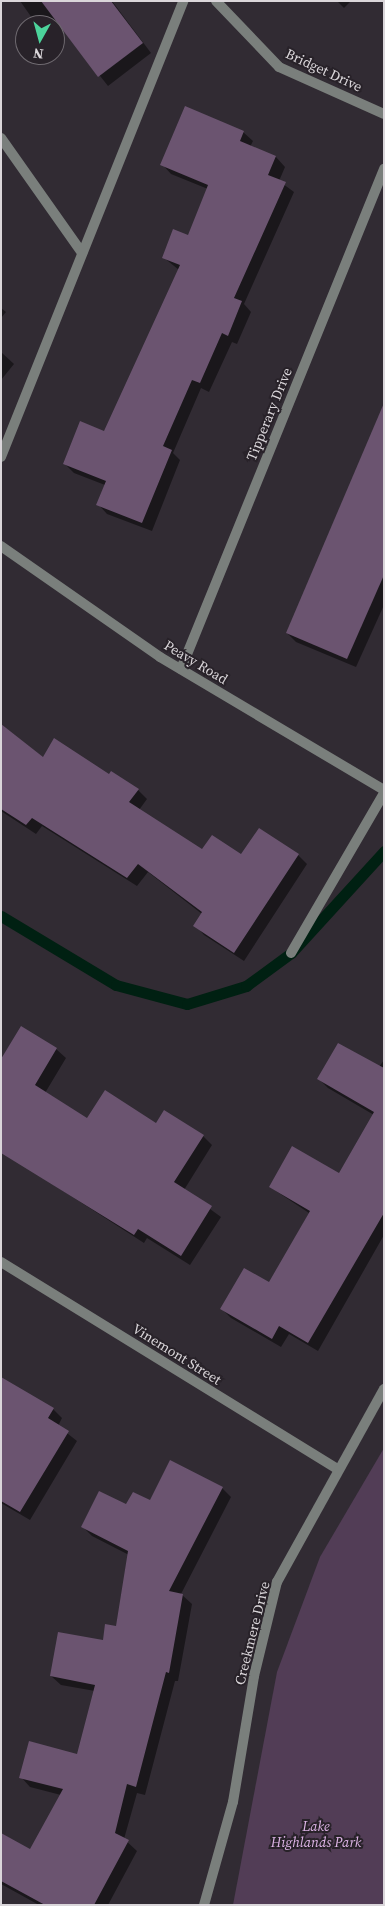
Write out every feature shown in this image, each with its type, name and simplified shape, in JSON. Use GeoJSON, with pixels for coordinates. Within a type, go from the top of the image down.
{"type":"FeatureCollection","features":[{"type":"Feature","properties":{"kind":"street"},"geometry":{"type":"LineString","coordinates":[[1,458],[183,1]]}},
{"type":"Feature","properties":{"kind":"street","name":"Bridget Drive"},"geometry":{"type":"LineString","coordinates":[[216,1],[279,67],[384,114]]}},
{"type":"Feature","properties":{"kind":"street"},"geometry":{"type":"LineString","coordinates":[[1,138],[82,253]]}},
{"type":"Feature","properties":{"kind":"street","name":"Tipperary Drive"},"geometry":{"type":"LineString","coordinates":[[180,669],[384,169]]}},
{"type":"Feature","properties":{"kind":"street","name":"Peavy Road"},"geometry":{"type":"LineString","coordinates":[[1,546],[180,669],[384,791]]}},
{"type":"Feature","properties":{"kind":"street"},"geometry":{"type":"LineString","coordinates":[[291,952],[384,791]]}},
{"type":"Feature","properties":{"kind":"street","name":"Vinemont Street"},"geometry":{"type":"LineString","coordinates":[[1,1262],[338,1469]]}},
{"type":"Feature","properties":{"kind":"street","name":"Creekmere Drive"},"geometry":{"type":"LineString","coordinates":[[204,1905],[232,1802],[254,1676],[277,1582],[384,1389]]}},
{"type":"Feature","properties":{"kind":"green space","name":"Lake Highlands Park"},"geometry":{"type":"Polygon","coordinates":[[[384,1448],[384,1905],[233,1905],[277,1672],[320,1557],[384,1448]]]}},
{"type":"Feature","properties":{"kind":"building"},"geometry":{"type":"Polygon","coordinates":[[[41,1],[111,1],[143,43],[98,77],[65,33],[65,15],[52,15],[41,1]]]}},
{"type":"Feature","properties":{"kind":"building"},"geometry":{"type":"Polygon","coordinates":[[[185,106],[244,131],[240,141],[276,156],[268,175],[286,182],[234,298],[242,301],[228,336],[222,333],[200,383],[192,380],[163,446],[172,450],[142,523],[96,505],[106,481],[63,464],[80,421],[104,431],[180,265],[162,258],[173,229],[188,235],[208,185],[160,165],[185,106]]]}},
{"type":"Feature","properties":{"kind":"building"},"geometry":{"type":"Polygon","coordinates":[[[384,403],[384,575],[347,659],[286,633],[384,403]]]}},
{"type":"Feature","properties":{"kind":"building"},"geometry":{"type":"Polygon","coordinates":[[[1,724],[43,757],[54,738],[109,774],[111,771],[139,789],[129,802],[202,849],[212,835],[241,854],[259,828],[299,854],[234,953],[193,926],[202,912],[138,864],[127,878],[32,818],[26,825],[1,809],[1,724]]]}},
{"type":"Feature","properties":{"kind":"building"},"geometry":{"type":"Polygon","coordinates":[[[21,1026],[57,1048],[35,1085],[87,1118],[105,1090],[156,1123],[164,1110],[204,1135],[174,1182],[212,1206],[181,1256],[138,1229],[134,1235],[1,1153],[1,1059],[21,1026]]]}},
{"type":"Feature","properties":{"kind":"building"},"geometry":{"type":"Polygon","coordinates":[[[338,1043],[384,1068],[384,1213],[308,1343],[279,1326],[272,1339],[220,1309],[244,1268],[269,1282],[310,1211],[269,1187],[292,1146],[339,1173],[374,1112],[317,1079],[338,1043]]]}},
{"type":"Feature","properties":{"kind":"building"},"geometry":{"type":"Polygon","coordinates":[[[1,1377],[54,1408],[48,1418],[69,1431],[20,1512],[1,1501],[1,1377]]]}},
{"type":"Feature","properties":{"kind":"building"},"geometry":{"type":"Polygon","coordinates":[[[170,1460],[223,1487],[169,1591],[183,1594],[169,1673],[166,1672],[136,1787],[127,1784],[115,1833],[129,1840],[94,1905],[45,1905],[1,1881],[1,1833],[30,1849],[63,1789],[19,1778],[29,1741],[77,1754],[95,1685],[50,1676],[58,1632],[103,1640],[105,1624],[116,1626],[128,1551],[81,1527],[99,1491],[126,1504],[133,1492],[150,1500],[170,1460]]]}},
{"type":"Feature","properties":{"kind":"waterway"},"geometry":{"type":"LineString","coordinates":[[1,916],[116,985],[187,1004],[246,986],[291,953],[384,851]]}}]}
